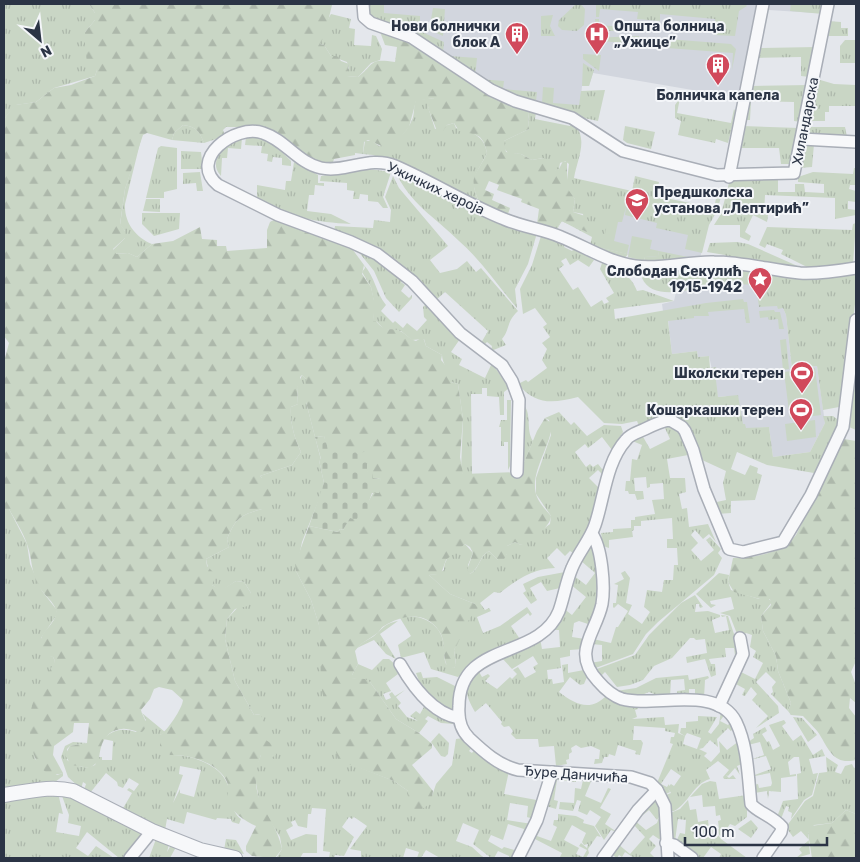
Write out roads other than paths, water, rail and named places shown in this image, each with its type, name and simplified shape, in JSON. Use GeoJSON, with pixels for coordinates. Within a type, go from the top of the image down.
{"type":"FeatureCollection","features":[{"type":"Feature","properties":{"kind":"street"},"geometry":{"type":"LineString","coordinates":[[363,4],[364,16],[371,23],[411,37],[491,90],[515,101],[566,116],[623,151],[645,158],[729,176],[763,4]]}},
{"type":"Feature","properties":{"kind":"street","name":"Хиландарска"},"geometry":{"type":"LineString","coordinates":[[729,176],[793,174],[802,140],[828,4]]}},
{"type":"Feature","properties":{"kind":"street","name":"Ужичких хероја"},"geometry":{"type":"LineString","coordinates":[[517,472],[519,400],[512,381],[502,365],[460,333],[425,293],[395,266],[377,254],[351,242],[278,215],[218,185],[211,177],[209,166],[212,154],[220,144],[238,133],[257,130],[268,134],[302,160],[320,168],[336,168],[367,162],[393,165],[506,220],[560,236],[600,256],[629,265],[647,267],[714,262],[802,273],[856,268]]}},
{"type":"Feature","properties":{"kind":"street"},"geometry":{"type":"LineString","coordinates":[[802,140],[856,142]]}},
{"type":"Feature","properties":{"kind":"street"},"geometry":{"type":"LineString","coordinates":[[400,664],[409,680],[427,699],[445,713],[459,718],[460,691],[470,673],[491,655],[527,643],[555,618],[572,568],[584,544],[592,534],[606,482],[623,444],[633,434],[666,420],[677,423],[685,432],[693,450],[704,489],[729,549],[743,552],[783,542],[811,495],[844,427],[856,320]]}},
{"type":"Feature","properties":{"kind":"street"},"geometry":{"type":"LineString","coordinates":[[592,534],[598,545],[603,592],[600,611],[586,645],[590,671],[605,688],[621,698],[701,701],[719,706],[731,714],[740,731],[749,775],[751,804],[767,814],[782,827],[781,832],[763,858]]}},
{"type":"Feature","properties":{"kind":"street"},"geometry":{"type":"LineString","coordinates":[[719,706],[743,654],[740,638]]}},
{"type":"Feature","properties":{"kind":"street","name":"Ђуре Даничића"},"geometry":{"type":"LineString","coordinates":[[459,718],[460,726],[467,736],[500,764],[518,770],[632,777],[650,783],[657,790]]}},
{"type":"Feature","properties":{"kind":"street"},"geometry":{"type":"LineString","coordinates":[[518,858],[537,820],[552,772]]}},
{"type":"Feature","properties":{"kind":"street"},"geometry":{"type":"LineString","coordinates":[[4,795],[43,789],[64,789],[90,798],[152,831],[200,850],[236,858]]}},
{"type":"Feature","properties":{"kind":"street"},"geometry":{"type":"LineString","coordinates":[[603,858],[638,810],[657,790],[665,806],[668,858]]}},
{"type":"Feature","properties":{"kind":"street"},"geometry":{"type":"LineString","coordinates":[[130,858],[152,831]]}},
{"type":"Feature","properties":{"kind":"street"},"geometry":{"type":"LineString","coordinates":[[666,843],[674,845],[692,858]]}},
{"type":"Feature","properties":{"kind":"place","name":"Нови болнички блок А"},"geometry":{"type":"Point","coordinates":[517,55]}},
{"type":"Feature","properties":{"kind":"place","name":"Општа болница „Ужице”"},"geometry":{"type":"Point","coordinates":[597,55]}},
{"type":"Feature","properties":{"kind":"place","name":"Болничка капела"},"geometry":{"type":"Point","coordinates":[718,86]}},
{"type":"Feature","properties":{"kind":"place","name":"Предшколска установа „Лептирић”"},"geometry":{"type":"Point","coordinates":[637,221]}},
{"type":"Feature","properties":{"kind":"place","name":"Слободан Секулић 1915-1942"},"geometry":{"type":"Point","coordinates":[760,300]}},
{"type":"Feature","properties":{"kind":"place","name":"Школски терен"},"geometry":{"type":"Point","coordinates":[802,394]}},
{"type":"Feature","properties":{"kind":"place","name":"Кошаркашки терен"},"geometry":{"type":"Point","coordinates":[801,431]}}]}
